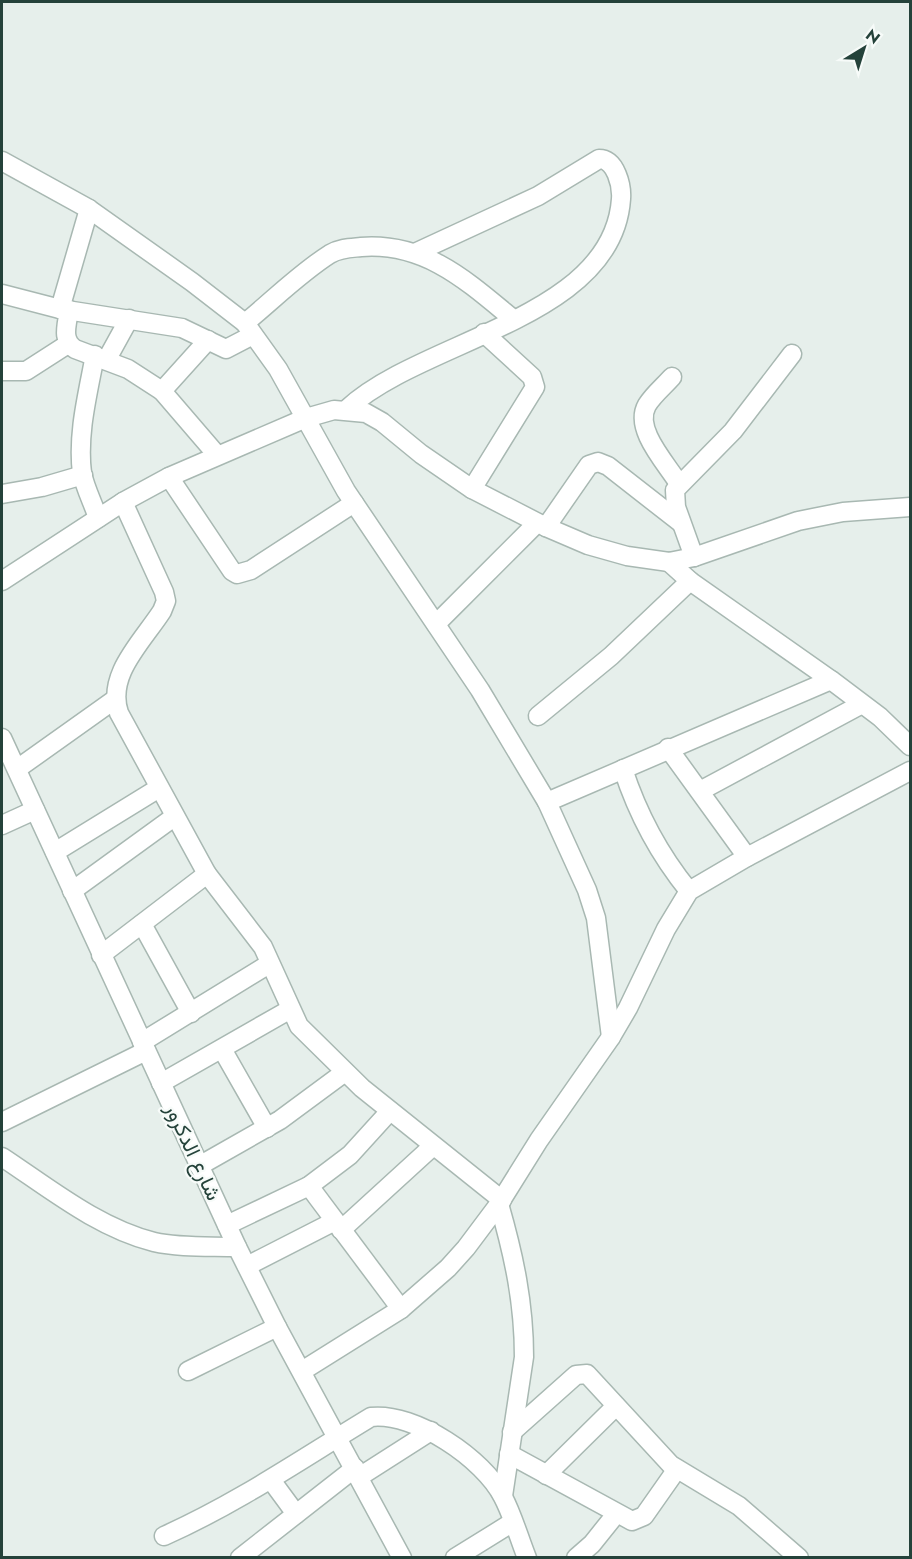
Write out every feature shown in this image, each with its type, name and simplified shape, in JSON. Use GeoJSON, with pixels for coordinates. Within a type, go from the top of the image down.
{"type":"FeatureCollection","features":[{"type":"Feature","properties":{"kind":"street"},"geometry":{"type":"LineString","coordinates":[[348,409],[375,387],[542,306],[565,291],[600,255],[611,237],[617,221],[621,190],[608,161],[599,159],[538,196],[417,252]]}},
{"type":"Feature","properties":{"kind":"street"},"geometry":{"type":"LineString","coordinates":[[2,161],[89,209],[249,329],[278,369],[354,503],[508,735],[547,802],[587,890],[596,918],[611,1037]]}},
{"type":"Feature","properties":{"kind":"street"},"geometry":{"type":"LineString","coordinates":[[89,209],[65,310],[65,335],[68,344],[75,350],[101,357],[128,369],[162,392],[217,455]]}},
{"type":"Feature","properties":{"kind":"street"},"geometry":{"type":"LineString","coordinates":[[2,294],[65,310],[182,328],[228,349],[338,250],[376,246],[417,252],[462,277],[513,319]]}},
{"type":"Feature","properties":{"kind":"street"},"geometry":{"type":"LineString","coordinates":[[98,518],[82,475],[82,424],[101,357],[129,319]]}},
{"type":"Feature","properties":{"kind":"street"},"geometry":{"type":"LineString","coordinates":[[472,489],[535,387],[532,377],[484,333]]}},
{"type":"Feature","properties":{"kind":"street"},"geometry":{"type":"LineString","coordinates":[[162,392],[208,340]]}},
{"type":"Feature","properties":{"kind":"street"},"geometry":{"type":"LineString","coordinates":[[2,371],[26,371],[68,344]]}},
{"type":"Feature","properties":{"kind":"street"},"geometry":{"type":"LineString","coordinates":[[693,557],[674,496],[679,484],[733,431],[792,354]]}},
{"type":"Feature","properties":{"kind":"street"},"geometry":{"type":"LineString","coordinates":[[672,377],[647,405],[643,420],[646,433],[679,484]]}},
{"type":"Feature","properties":{"kind":"street"},"geometry":{"type":"LineString","coordinates":[[2,581],[123,502],[169,477],[306,418],[334,410],[348,409],[366,413],[382,422],[421,454],[472,489],[541,525],[588,545],[627,556],[669,562],[693,557],[754,534],[798,521],[843,512],[910,507]]}},
{"type":"Feature","properties":{"kind":"street"},"geometry":{"type":"LineString","coordinates":[[436,624],[541,525],[590,465],[598,462],[608,466],[681,523]]}},
{"type":"Feature","properties":{"kind":"street"},"geometry":{"type":"LineString","coordinates":[[2,494],[42,487],[82,475]]}},
{"type":"Feature","properties":{"kind":"street"},"geometry":{"type":"LineString","coordinates":[[169,477],[232,571],[237,574],[250,570],[354,503]]}},
{"type":"Feature","properties":{"kind":"street"},"geometry":{"type":"LineString","coordinates":[[123,502],[166,601],[162,611],[117,680],[114,700],[174,817],[207,874],[263,947],[289,1010],[309,1039],[390,1111],[500,1202],[513,1252],[522,1304],[524,1357],[503,1496]]}},
{"type":"Feature","properties":{"kind":"street"},"geometry":{"type":"LineString","coordinates":[[669,562],[690,581],[831,680],[910,746]]}},
{"type":"Feature","properties":{"kind":"street"},"geometry":{"type":"LineString","coordinates":[[538,716],[619,649],[690,581]]}},
{"type":"Feature","properties":{"kind":"street"},"geometry":{"type":"LineString","coordinates":[[547,802],[668,748],[831,680]]}},
{"type":"Feature","properties":{"kind":"street"},"geometry":{"type":"LineString","coordinates":[[17,769],[114,700]]}},
{"type":"Feature","properties":{"kind":"street"},"geometry":{"type":"LineString","coordinates":[[700,791],[862,704]]}},
{"type":"Feature","properties":{"kind":"street","name":"شارع الدكرور"},"geometry":{"type":"LineString","coordinates":[[2,738],[237,1247],[277,1327],[357,1473],[396,1555]]}},
{"type":"Feature","properties":{"kind":"street"},"geometry":{"type":"LineString","coordinates":[[668,748],[747,857]]}},
{"type":"Feature","properties":{"kind":"street"},"geometry":{"type":"LineString","coordinates":[[623,769],[644,824],[665,861],[689,891]]}},
{"type":"Feature","properties":{"kind":"street"},"geometry":{"type":"LineString","coordinates":[[302,1371],[401,1309],[448,1268],[500,1202],[539,1140],[611,1037],[628,1008],[666,929],[689,891],[747,857],[910,771]]}},
{"type":"Feature","properties":{"kind":"street"},"geometry":{"type":"LineString","coordinates":[[54,852],[159,788]]}},
{"type":"Feature","properties":{"kind":"street"},"geometry":{"type":"LineString","coordinates":[[2,825],[35,810]]}},
{"type":"Feature","properties":{"kind":"street"},"geometry":{"type":"LineString","coordinates":[[72,891],[174,817]]}},
{"type":"Feature","properties":{"kind":"street"},"geometry":{"type":"LineString","coordinates":[[102,955],[207,874]]}},
{"type":"Feature","properties":{"kind":"street"},"geometry":{"type":"LineString","coordinates":[[142,924],[191,1013]]}},
{"type":"Feature","properties":{"kind":"street"},"geometry":{"type":"LineString","coordinates":[[2,1122],[144,1047],[191,1013],[269,964]]}},
{"type":"Feature","properties":{"kind":"street"},"geometry":{"type":"LineString","coordinates":[[161,1083],[289,1010]]}},
{"type":"Feature","properties":{"kind":"street"},"geometry":{"type":"LineString","coordinates":[[222,1049],[267,1128]]}},
{"type":"Feature","properties":{"kind":"street"},"geometry":{"type":"LineString","coordinates":[[200,1166],[303,1105],[345,1072]]}},
{"type":"Feature","properties":{"kind":"street"},"geometry":{"type":"LineString","coordinates":[[227,1225],[309,1186],[350,1155],[390,1111]]}},
{"type":"Feature","properties":{"kind":"street"},"geometry":{"type":"LineString","coordinates":[[247,1266],[338,1226],[434,1146]]}},
{"type":"Feature","properties":{"kind":"street"},"geometry":{"type":"LineString","coordinates":[[2,1157],[92,1215],[126,1233],[156,1243],[237,1247]]}},
{"type":"Feature","properties":{"kind":"street"},"geometry":{"type":"LineString","coordinates":[[309,1186],[401,1309]]}},
{"type":"Feature","properties":{"kind":"street"},"geometry":{"type":"LineString","coordinates":[[188,1371],[277,1327]]}},
{"type":"Feature","properties":{"kind":"street"},"geometry":{"type":"LineString","coordinates":[[512,1432],[580,1374],[587,1374],[658,1453],[677,1469],[739,1506],[799,1557]]}},
{"type":"Feature","properties":{"kind":"street"},"geometry":{"type":"LineString","coordinates":[[546,1475],[616,1406]]}},
{"type":"Feature","properties":{"kind":"street"},"geometry":{"type":"LineString","coordinates":[[164,1536],[207,1517],[371,1417],[382,1415],[431,1431],[464,1454],[503,1496],[527,1557]]}},
{"type":"Feature","properties":{"kind":"street"},"geometry":{"type":"LineString","coordinates":[[240,1557],[296,1514],[357,1473],[431,1431]]}},
{"type":"Feature","properties":{"kind":"street"},"geometry":{"type":"LineString","coordinates":[[509,1454],[632,1521],[644,1516],[677,1469]]}},
{"type":"Feature","properties":{"kind":"street"},"geometry":{"type":"LineString","coordinates":[[271,1480],[296,1514]]}},
{"type":"Feature","properties":{"kind":"street"},"geometry":{"type":"LineString","coordinates":[[584,1555],[616,1514]]}},
{"type":"Feature","properties":{"kind":"street"},"geometry":{"type":"LineString","coordinates":[[455,1557],[513,1522]]}}]}
